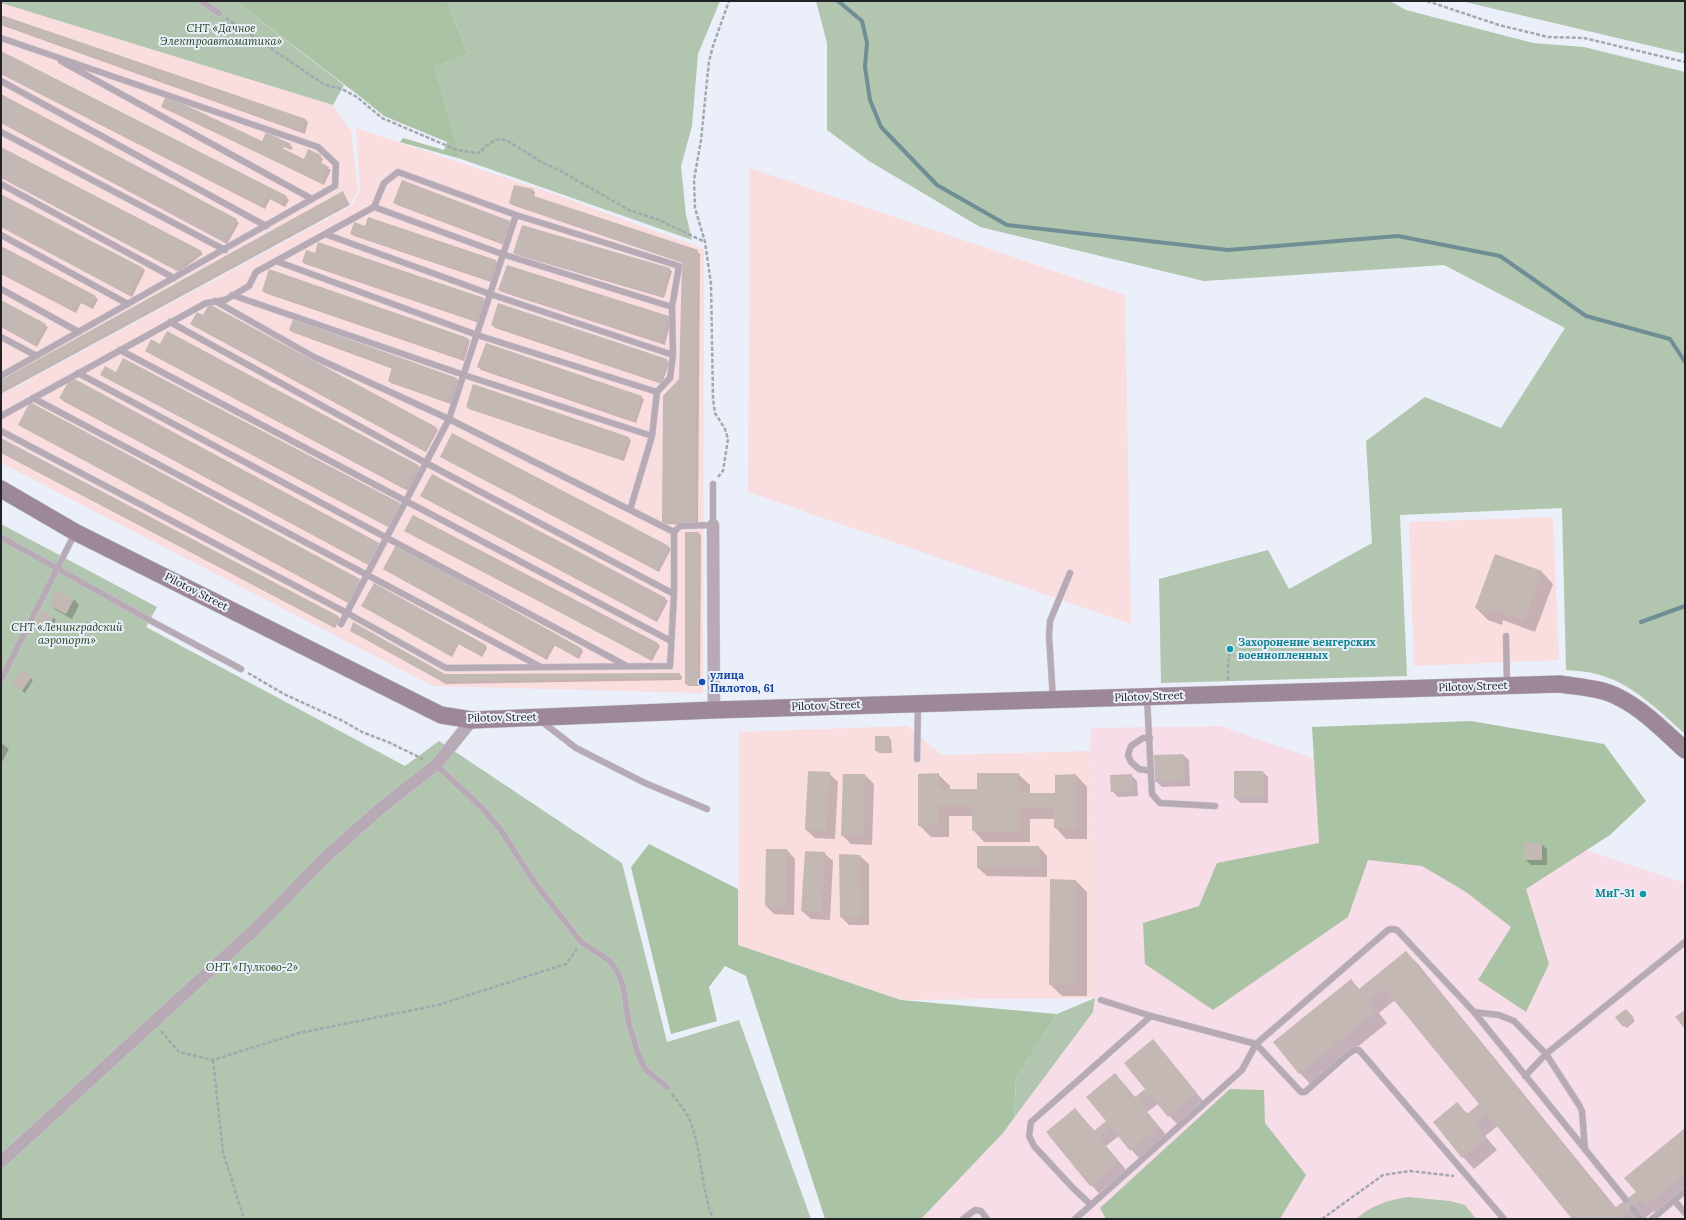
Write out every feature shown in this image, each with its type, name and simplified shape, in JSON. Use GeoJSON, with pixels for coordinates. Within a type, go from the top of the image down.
{"type":"FeatureCollection","features":[{"type":"Feature","properties":{"kind":"street","name":"Pilotov Street"},"geometry":{"type":"LineString","coordinates":[[1,489],[76,532],[441,716],[472,720],[714,710],[1560,684],[1595,688],[1620,697],[1640,711],[1685,750]]}},
{"type":"Feature","properties":{"kind":"street"},"geometry":{"type":"LineString","coordinates":[[713,525],[714,710]]}},
{"type":"Feature","properties":{"kind":"street"},"geometry":{"type":"LineString","coordinates":[[1,1162],[253,931],[341,844],[382,806],[436,766],[472,720]]}},
{"type":"Feature","properties":{"kind":"lane"},"geometry":{"type":"LineString","coordinates":[[201,1],[219,13]]}},
{"type":"Feature","properties":{"kind":"lane"},"geometry":{"type":"LineString","coordinates":[[1,38],[318,147],[336,164],[335,186],[225,250],[1,376]]}},
{"type":"Feature","properties":{"kind":"lane"},"geometry":{"type":"LineString","coordinates":[[47,53],[312,199]]}},
{"type":"Feature","properties":{"kind":"lane"},"geometry":{"type":"LineString","coordinates":[[1,81],[266,226]]}},
{"type":"Feature","properties":{"kind":"lane"},"geometry":{"type":"LineString","coordinates":[[1,132],[225,250]]}},
{"type":"Feature","properties":{"kind":"lane"},"geometry":{"type":"LineString","coordinates":[[1,416],[206,303],[225,300],[249,286],[256,272],[374,207],[384,183],[398,172],[516,215],[679,266],[672,307],[673,355],[670,378],[657,392],[652,436],[630,510]]}},
{"type":"Feature","properties":{"kind":"lane"},"geometry":{"type":"LineString","coordinates":[[1,184],[174,278]]}},
{"type":"Feature","properties":{"kind":"lane"},"geometry":{"type":"LineString","coordinates":[[374,207],[502,254],[672,307]]}},
{"type":"Feature","properties":{"kind":"lane"},"geometry":{"type":"LineString","coordinates":[[341,624],[449,419],[516,215]]}},
{"type":"Feature","properties":{"kind":"lane"},"geometry":{"type":"LineString","coordinates":[[1,234],[128,304]]}},
{"type":"Feature","properties":{"kind":"lane"},"geometry":{"type":"LineString","coordinates":[[325,234],[490,294],[673,355]]}},
{"type":"Feature","properties":{"kind":"lane"},"geometry":{"type":"LineString","coordinates":[[276,261],[477,334],[657,392]]}},
{"type":"Feature","properties":{"kind":"lane"},"geometry":{"type":"LineString","coordinates":[[1,289],[79,332]]}},
{"type":"Feature","properties":{"kind":"lane"},"geometry":{"type":"LineString","coordinates":[[232,295],[464,375],[652,436]]}},
{"type":"Feature","properties":{"kind":"lane"},"geometry":{"type":"LineString","coordinates":[[215,301],[314,357],[449,419],[674,532]]}},
{"type":"Feature","properties":{"kind":"lane"},"geometry":{"type":"LineString","coordinates":[[170,322],[426,463],[674,594]]}},
{"type":"Feature","properties":{"kind":"lane"},"geometry":{"type":"LineString","coordinates":[[1,337],[36,356]]}},
{"type":"Feature","properties":{"kind":"lane"},"geometry":{"type":"LineString","coordinates":[[120,350],[671,641]]}},
{"type":"Feature","properties":{"kind":"lane"},"geometry":{"type":"LineString","coordinates":[[78,373],[627,666]]}},
{"type":"Feature","properties":{"kind":"lane"},"geometry":{"type":"LineString","coordinates":[[33,398],[541,667]]}},
{"type":"Feature","properties":{"kind":"lane"},"geometry":{"type":"LineString","coordinates":[[1,431],[347,613],[446,668],[670,666],[674,594],[674,532],[680,526],[713,525],[713,484]]}},
{"type":"Feature","properties":{"kind":"lane"},"geometry":{"type":"LineString","coordinates":[[1,680],[76,532]]}},
{"type":"Feature","properties":{"kind":"lane"},"geometry":{"type":"LineString","coordinates":[[1,536],[241,669]]}},
{"type":"Feature","properties":{"kind":"lane"},"geometry":{"type":"LineString","coordinates":[[1053,700],[1049,636],[1050,621],[1070,573]]}},
{"type":"Feature","properties":{"kind":"lane"},"geometry":{"type":"LineString","coordinates":[[1506,636],[1507,686]]}},
{"type":"Feature","properties":{"kind":"lane"},"geometry":{"type":"LineString","coordinates":[[1147,697],[1152,794],[1160,803],[1214,806]]}},
{"type":"Feature","properties":{"kind":"lane"},"geometry":{"type":"LineString","coordinates":[[917,758],[918,704]]}},
{"type":"Feature","properties":{"kind":"lane"},"geometry":{"type":"LineString","coordinates":[[537,718],[576,748],[645,783],[707,809]]}},
{"type":"Feature","properties":{"kind":"lane"},"geometry":{"type":"LineString","coordinates":[[1150,738],[1143,738],[1131,746],[1128,755],[1131,762],[1139,769],[1151,771]]}},
{"type":"Feature","properties":{"kind":"lane"},"geometry":{"type":"LineString","coordinates":[[436,766],[482,808],[500,829],[535,883],[581,942],[610,961],[624,986],[629,1024],[638,1054],[645,1069],[667,1087]]}},
{"type":"Feature","properties":{"kind":"lane"},"geometry":{"type":"LineString","coordinates":[[1075,1219],[1242,1070],[1256,1044],[1390,929],[1397,930],[1474,1012],[1626,1200]]}},
{"type":"Feature","properties":{"kind":"lane"},"geometry":{"type":"LineString","coordinates":[[1525,1076],[1546,1054],[1685,942]]}},
{"type":"Feature","properties":{"kind":"lane"},"geometry":{"type":"LineString","coordinates":[[1101,1000],[1151,1016],[1256,1044],[1300,1092],[1303,1093],[1348,1054],[1354,1050],[1359,1050],[1504,1219]]}},
{"type":"Feature","properties":{"kind":"lane"},"geometry":{"type":"LineString","coordinates":[[1474,1012],[1499,1015],[1514,1021],[1546,1054],[1582,1111],[1585,1150]]}},
{"type":"Feature","properties":{"kind":"lane"},"geometry":{"type":"LineString","coordinates":[[1091,1205],[1034,1146],[1028,1136],[1031,1122],[1151,1016]]}},
{"type":"Feature","properties":{"kind":"lane"},"geometry":{"type":"LineString","coordinates":[[1652,1219],[1685,1191]]}},
{"type":"Feature","properties":{"kind":"lane"},"geometry":{"type":"LineString","coordinates":[[1674,1200],[1685,1213]]}},
{"type":"Feature","properties":{"kind":"lane"},"geometry":{"type":"LineString","coordinates":[[1632,1208],[1641,1219]]}},
{"type":"Feature","properties":{"kind":"lane"},"geometry":{"type":"LineString","coordinates":[[963,1219],[975,1210],[981,1211],[987,1219]]}},
{"type":"Feature","properties":{"kind":"path"},"geometry":{"type":"LineString","coordinates":[[713,484],[722,471],[728,439],[725,429],[715,413],[713,399],[711,284],[705,242],[695,208],[694,180],[701,140],[709,61],[712,46],[729,1]]}},
{"type":"Feature","properties":{"kind":"path"},"geometry":{"type":"LineString","coordinates":[[1427,1],[1498,25],[1548,37],[1584,38],[1685,62]]}},
{"type":"Feature","properties":{"kind":"path"},"geometry":{"type":"LineString","coordinates":[[219,13],[325,85],[342,89],[357,97],[382,118],[457,150],[477,153],[496,140],[501,139],[508,141],[543,163],[567,174],[629,210],[659,220],[705,242]]}},
{"type":"Feature","properties":{"kind":"path"},"geometry":{"type":"LineString","coordinates":[[1227,694],[1230,650]]}},
{"type":"Feature","properties":{"kind":"path"},"geometry":{"type":"LineString","coordinates":[[241,669],[284,694],[436,766]]}},
{"type":"Feature","properties":{"kind":"path"},"geometry":{"type":"LineString","coordinates":[[154,1022],[179,1052],[213,1060],[299,1033],[438,1006],[566,964],[581,942]]}},
{"type":"Feature","properties":{"kind":"path"},"geometry":{"type":"LineString","coordinates":[[213,1060],[223,1152],[244,1219]]}},
{"type":"Feature","properties":{"kind":"path"},"geometry":{"type":"LineString","coordinates":[[667,1087],[690,1121],[698,1147],[709,1209],[713,1219]]}},
{"type":"Feature","properties":{"kind":"path"},"geometry":{"type":"LineString","coordinates":[[1322,1219],[1383,1175],[1410,1171],[1470,1178]]}},
{"type":"Feature","properties":{"kind":"shaded area"},"geometry":{"type":"Polygon","coordinates":[[[1,3],[333,105],[351,131],[358,192],[349,205],[1,393],[1,3]]]}},
{"type":"Feature","properties":{"kind":"shaded area"},"geometry":{"type":"Polygon","coordinates":[[[356,128],[546,191],[704,249],[703,693],[433,686],[1,463],[1,395],[351,206],[360,192],[356,128]]]}},
{"type":"Feature","properties":{"kind":"shaded area"},"geometry":{"type":"Polygon","coordinates":[[[750,168],[1125,295],[1131,624],[748,492],[750,168]]]}},
{"type":"Feature","properties":{"kind":"shaded area"},"geometry":{"type":"Polygon","coordinates":[[[1553,517],[1559,660],[1414,666],[1409,522],[1553,517]]]}},
{"type":"Feature","properties":{"kind":"shaded area"},"geometry":{"type":"Polygon","coordinates":[[[907,726],[942,755],[1090,751],[1095,846],[1095,998],[901,1000],[738,945],[739,732],[907,726]]]}},
{"type":"Feature","properties":{"kind":"shaded area"},"geometry":{"type":"Polygon","coordinates":[[[1221,726],[1349,771],[1685,883],[1685,1219],[921,1219],[1003,1133],[1093,1012],[1095,998],[1095,846],[1090,751],[1091,728],[1221,726]]]}},
{"type":"Feature","properties":{"kind":"green space","name":"СНТ «Дачное Электроавтоматика»"},"geometry":{"type":"Polygon","coordinates":[[[1,1],[235,1],[344,85],[333,105],[1,3],[1,1]]]}},
{"type":"Feature","properties":{"kind":"green space"},"geometry":{"type":"Polygon","coordinates":[[[235,1],[447,1],[468,54],[435,67],[461,159],[400,142],[403,138],[444,150],[447,142],[384,116],[235,1]]]}},
{"type":"Feature","properties":{"kind":"green space"},"geometry":{"type":"Polygon","coordinates":[[[447,1],[720,1],[698,54],[692,126],[681,166],[686,215],[692,240],[461,159],[435,67],[468,54],[447,1]]]}},
{"type":"Feature","properties":{"kind":"green space"},"geometry":{"type":"Polygon","coordinates":[[[816,1],[1390,1],[1406,10],[1533,43],[1584,47],[1685,72],[1685,734],[1655,707],[1633,690],[1609,678],[1593,673],[1566,670],[1562,508],[1400,515],[1407,676],[1161,683],[1159,579],[1268,550],[1289,589],[1372,543],[1366,441],[1425,397],[1501,428],[1565,328],[1444,265],[1204,281],[980,227],[869,161],[827,130],[827,43],[816,1]]]}},
{"type":"Feature","properties":{"kind":"green space"},"geometry":{"type":"Polygon","coordinates":[[[1461,1],[1685,1],[1685,54],[1461,1]]]}},
{"type":"Feature","properties":{"kind":"green space","name":"ОНТ «Пулково-2»"},"geometry":{"type":"Polygon","coordinates":[[[1,524],[157,607],[146,627],[405,766],[439,741],[622,863],[667,1042],[739,1020],[811,1219],[1,1219],[1,524]]]}},
{"type":"Feature","properties":{"kind":"green space"},"geometry":{"type":"Polygon","coordinates":[[[1471,721],[1604,744],[1646,801],[1610,835],[1526,889],[1549,964],[1526,1012],[1478,980],[1511,927],[1466,892],[1422,866],[1368,860],[1348,917],[1213,1010],[1145,964],[1143,923],[1199,906],[1217,863],[1319,843],[1312,727],[1471,721]]]}},
{"type":"Feature","properties":{"kind":"green space"},"geometry":{"type":"Polygon","coordinates":[[[649,844],[738,889],[738,945],[901,1000],[1057,1014],[1016,1079],[1014,1118],[1003,1133],[921,1219],[825,1219],[746,976],[725,966],[709,987],[717,1021],[671,1034],[631,867],[649,844]]]}},
{"type":"Feature","properties":{"kind":"green space"},"geometry":{"type":"Polygon","coordinates":[[[1095,998],[1093,1012],[1014,1118],[1016,1079],[1057,1014],[1095,998]]]}},
{"type":"Feature","properties":{"kind":"green space"},"geometry":{"type":"Polygon","coordinates":[[[1230,1089],[1264,1090],[1265,1123],[1306,1175],[1280,1219],[1106,1219],[1100,1208],[1230,1089]]]}},
{"type":"Feature","properties":{"kind":"green space"},"geometry":{"type":"Polygon","coordinates":[[[1408,1197],[1450,1201],[1465,1205],[1476,1219],[1356,1219],[1368,1210],[1380,1204],[1408,1197]]]}},
{"type":"Feature","properties":{"kind":"building"},"geometry":{"type":"Polygon","coordinates":[[[1,15],[306,119],[302,132],[1,24],[1,15]]]}},
{"type":"Feature","properties":{"kind":"building"},"geometry":{"type":"Polygon","coordinates":[[[1,51],[287,196],[282,205],[268,197],[263,207],[1,74],[1,51]]]}},
{"type":"Feature","properties":{"kind":"building"},"geometry":{"type":"Polygon","coordinates":[[[1,94],[237,219],[225,242],[1,123],[1,94]]]}},
{"type":"Feature","properties":{"kind":"building"},"geometry":{"type":"Polygon","coordinates":[[[166,96],[262,141],[266,132],[291,144],[289,149],[281,145],[280,147],[304,159],[308,149],[321,155],[318,161],[329,167],[321,183],[161,107],[166,96]]]}},
{"type":"Feature","properties":{"kind":"building"},"geometry":{"type":"Polygon","coordinates":[[[1,147],[202,251],[176,270],[1,177],[1,147]]]}},
{"type":"Feature","properties":{"kind":"building"},"geometry":{"type":"Polygon","coordinates":[[[402,180],[510,221],[502,243],[393,203],[402,180]]]}},
{"type":"Feature","properties":{"kind":"building"},"geometry":{"type":"Polygon","coordinates":[[[514,185],[533,189],[531,195],[698,250],[695,523],[662,522],[663,396],[679,379],[682,262],[509,203],[514,185]]]}},
{"type":"Feature","properties":{"kind":"building"},"geometry":{"type":"Polygon","coordinates":[[[343,191],[348,203],[1,391],[1,380],[343,191]]]}},
{"type":"Feature","properties":{"kind":"building"},"geometry":{"type":"Polygon","coordinates":[[[1,194],[143,268],[129,295],[1,227],[1,194]]]}},
{"type":"Feature","properties":{"kind":"building"},"geometry":{"type":"Polygon","coordinates":[[[368,217],[496,260],[489,280],[350,234],[354,222],[365,226],[368,217]]]}},
{"type":"Feature","properties":{"kind":"building"},"geometry":{"type":"Polygon","coordinates":[[[522,225],[670,268],[662,296],[513,253],[522,225]]]}},
{"type":"Feature","properties":{"kind":"building"},"geometry":{"type":"Polygon","coordinates":[[[318,242],[484,298],[476,321],[302,262],[306,250],[315,253],[318,242]]]}},
{"type":"Feature","properties":{"kind":"building"},"geometry":{"type":"Polygon","coordinates":[[[1,246],[96,296],[90,307],[79,301],[73,311],[1,273],[1,246]]]}},
{"type":"Feature","properties":{"kind":"building"},"geometry":{"type":"Polygon","coordinates":[[[507,265],[669,316],[662,343],[498,290],[507,265]]]}},
{"type":"Feature","properties":{"kind":"building"},"geometry":{"type":"Polygon","coordinates":[[[269,269],[468,338],[461,359],[262,291],[269,269]]]}},
{"type":"Feature","properties":{"kind":"building"},"geometry":{"type":"Polygon","coordinates":[[[1,300],[46,324],[35,345],[1,327],[1,300]]]}},
{"type":"Feature","properties":{"kind":"building"},"geometry":{"type":"Polygon","coordinates":[[[498,303],[667,359],[660,382],[491,325],[498,303]]]}},
{"type":"Feature","properties":{"kind":"building"},"geometry":{"type":"Polygon","coordinates":[[[209,304],[436,427],[424,451],[190,324],[197,312],[203,315],[209,304]]]}},
{"type":"Feature","properties":{"kind":"building"},"geometry":{"type":"Polygon","coordinates":[[[293,319],[457,378],[448,403],[388,381],[392,367],[289,330],[293,319]]]}},
{"type":"Feature","properties":{"kind":"building"},"geometry":{"type":"Polygon","coordinates":[[[167,331],[418,465],[405,489],[145,351],[151,339],[160,344],[167,331]]]}},
{"type":"Feature","properties":{"kind":"building"},"geometry":{"type":"Polygon","coordinates":[[[486,343],[642,396],[634,421],[477,367],[486,343]]]}},
{"type":"Feature","properties":{"kind":"building"},"geometry":{"type":"Polygon","coordinates":[[[123,358],[400,503],[387,526],[100,375],[105,366],[116,372],[123,358]]]}},
{"type":"Feature","properties":{"kind":"building"},"geometry":{"type":"Polygon","coordinates":[[[71,377],[381,544],[369,565],[59,398],[71,377]]]}},
{"type":"Feature","properties":{"kind":"building"},"geometry":{"type":"Polygon","coordinates":[[[473,384],[629,437],[621,460],[466,407],[473,384]]]}},
{"type":"Feature","properties":{"kind":"building"},"geometry":{"type":"Polygon","coordinates":[[[30,402],[360,579],[348,602],[18,425],[30,402]]]}},
{"type":"Feature","properties":{"kind":"building"},"geometry":{"type":"Polygon","coordinates":[[[452,433],[669,546],[657,570],[440,457],[452,433]]]}},
{"type":"Feature","properties":{"kind":"building"},"geometry":{"type":"Polygon","coordinates":[[[1,438],[338,616],[333,627],[1,452],[1,438]]]}},
{"type":"Feature","properties":{"kind":"building"},"geometry":{"type":"Polygon","coordinates":[[[432,474],[666,598],[654,620],[420,496],[432,474]]]}},
{"type":"Feature","properties":{"kind":"building"},"geometry":{"type":"Polygon","coordinates":[[[413,515],[658,643],[650,659],[404,531],[413,515]]]}},
{"type":"Feature","properties":{"kind":"building"},"geometry":{"type":"Polygon","coordinates":[[[685,532],[699,532],[698,684],[685,684],[685,532]]]}},
{"type":"Feature","properties":{"kind":"building"},"geometry":{"type":"Polygon","coordinates":[[[396,545],[581,648],[576,657],[552,644],[544,658],[383,569],[396,545]]]}},
{"type":"Feature","properties":{"kind":"building"},"geometry":{"type":"Polygon","coordinates":[[[1495,554],[1542,571],[1524,621],[1492,609],[1490,614],[1475,608],[1495,554]]]}},
{"type":"Feature","properties":{"kind":"building"},"geometry":{"type":"Polygon","coordinates":[[[374,583],[486,645],[480,655],[456,643],[449,655],[361,606],[374,583]]]}},
{"type":"Feature","properties":{"kind":"building"},"geometry":{"type":"Polygon","coordinates":[[[57,590],[74,599],[66,614],[49,605],[57,590]]]}},
{"type":"Feature","properties":{"kind":"building"},"geometry":{"type":"Polygon","coordinates":[[[42,610],[54,617],[47,629],[36,622],[42,610]]]}},
{"type":"Feature","properties":{"kind":"building"},"geometry":{"type":"Polygon","coordinates":[[[353,622],[445,674],[680,673],[679,678],[443,682],[350,631],[353,622]]]}},
{"type":"Feature","properties":{"kind":"building"},"geometry":{"type":"Polygon","coordinates":[[[21,670],[32,677],[22,691],[11,684],[21,670]]]}},
{"type":"Feature","properties":{"kind":"building"},"geometry":{"type":"Polygon","coordinates":[[[875,736],[889,736],[890,751],[875,751],[875,736]]]}},
{"type":"Feature","properties":{"kind":"building"},"geometry":{"type":"Polygon","coordinates":[[[1183,754],[1185,780],[1155,782],[1154,755],[1183,754]]]}},
{"type":"Feature","properties":{"kind":"building"},"geometry":{"type":"Polygon","coordinates":[[[808,771],[830,772],[826,831],[805,830],[808,771]]]}},
{"type":"Feature","properties":{"kind":"building"},"geometry":{"type":"Polygon","coordinates":[[[1234,771],[1263,771],[1263,798],[1234,798],[1234,771]]]}},
{"type":"Feature","properties":{"kind":"building"},"geometry":{"type":"Polygon","coordinates":[[[939,773],[939,789],[977,789],[977,773],[1019,773],[1019,793],[1055,793],[1055,775],[1076,774],[1076,828],[1054,828],[1054,808],[1019,808],[1019,831],[972,831],[972,805],[938,805],[937,825],[918,826],[918,774],[939,773]]]}},
{"type":"Feature","properties":{"kind":"building"},"geometry":{"type":"Polygon","coordinates":[[[843,774],[865,774],[864,836],[841,836],[843,774]]]}},
{"type":"Feature","properties":{"kind":"building"},"geometry":{"type":"Polygon","coordinates":[[[1132,774],[1133,791],[1111,792],[1110,775],[1132,774]]]}},
{"type":"Feature","properties":{"kind":"building"},"geometry":{"type":"Polygon","coordinates":[[[1524,843],[1542,843],[1542,860],[1525,860],[1524,843]]]}},
{"type":"Feature","properties":{"kind":"building"},"geometry":{"type":"Polygon","coordinates":[[[977,846],[1039,846],[1039,868],[977,868],[977,846]]]}},
{"type":"Feature","properties":{"kind":"building"},"geometry":{"type":"Polygon","coordinates":[[[766,849],[787,849],[786,906],[765,906],[766,849]]]}},
{"type":"Feature","properties":{"kind":"building"},"geometry":{"type":"Polygon","coordinates":[[[805,851],[825,852],[822,912],[801,911],[805,851]]]}},
{"type":"Feature","properties":{"kind":"building"},"geometry":{"type":"Polygon","coordinates":[[[839,854],[860,855],[861,917],[840,917],[839,854]]]}},
{"type":"Feature","properties":{"kind":"building"},"geometry":{"type":"Polygon","coordinates":[[[1050,879],[1076,880],[1076,985],[1049,985],[1050,879]]]}},
{"type":"Feature","properties":{"kind":"building"},"geometry":{"type":"Polygon","coordinates":[[[1406,951],[1615,1208],[1636,1192],[1624,1178],[1685,1128],[1685,1174],[1647,1205],[1642,1200],[1622,1216],[1624,1219],[1572,1219],[1487,1114],[1475,1124],[1486,1138],[1462,1158],[1433,1122],[1457,1102],[1467,1114],[1479,1104],[1384,988],[1368,1001],[1376,1011],[1299,1074],[1273,1042],[1351,979],[1359,989],[1406,951]]]}},
{"type":"Feature","properties":{"kind":"building"},"geometry":{"type":"Polygon","coordinates":[[[1626,1009],[1634,1018],[1623,1027],[1615,1017],[1626,1009]]]}},
{"type":"Feature","properties":{"kind":"building"},"geometry":{"type":"Polygon","coordinates":[[[1685,1010],[1685,1029],[1675,1017],[1685,1010]]]}},
{"type":"Feature","properties":{"kind":"building"},"geometry":{"type":"Polygon","coordinates":[[[1153,1039],[1197,1093],[1168,1117],[1150,1095],[1140,1103],[1159,1127],[1130,1151],[1111,1127],[1099,1137],[1119,1162],[1090,1186],[1046,1132],[1075,1108],[1094,1131],[1106,1121],[1086,1097],[1115,1073],[1135,1097],[1145,1089],[1124,1063],[1153,1039]]]}},
{"type":"Feature","properties":{"kind":"waterway"},"geometry":{"type":"LineString","coordinates":[[838,1],[862,21],[867,43],[865,67],[870,100],[881,127],[937,185],[1007,225],[1228,250],[1398,236],[1500,256],[1586,316],[1670,339],[1685,362]]}},
{"type":"Feature","properties":{"kind":"waterway"},"geometry":{"type":"LineString","coordinates":[[1641,622],[1685,606]]}},
{"type":"Feature","properties":{"kind":"place","name":"Захоронение венгерских военнопленных"},"geometry":{"type":"Point","coordinates":[1230,649]}},
{"type":"Feature","properties":{"kind":"place","name":"улица Пилотов, 61"},"geometry":{"type":"Point","coordinates":[702,682]}},
{"type":"Feature","properties":{"kind":"place","name":"МиГ-31"},"geometry":{"type":"Point","coordinates":[1643,894]}},
{"type":"Feature","properties":{"kind":"park label","name":"СНТ «Ленинградский аэропорт»"},"geometry":{"type":"Point","coordinates":[67,634]}}]}
